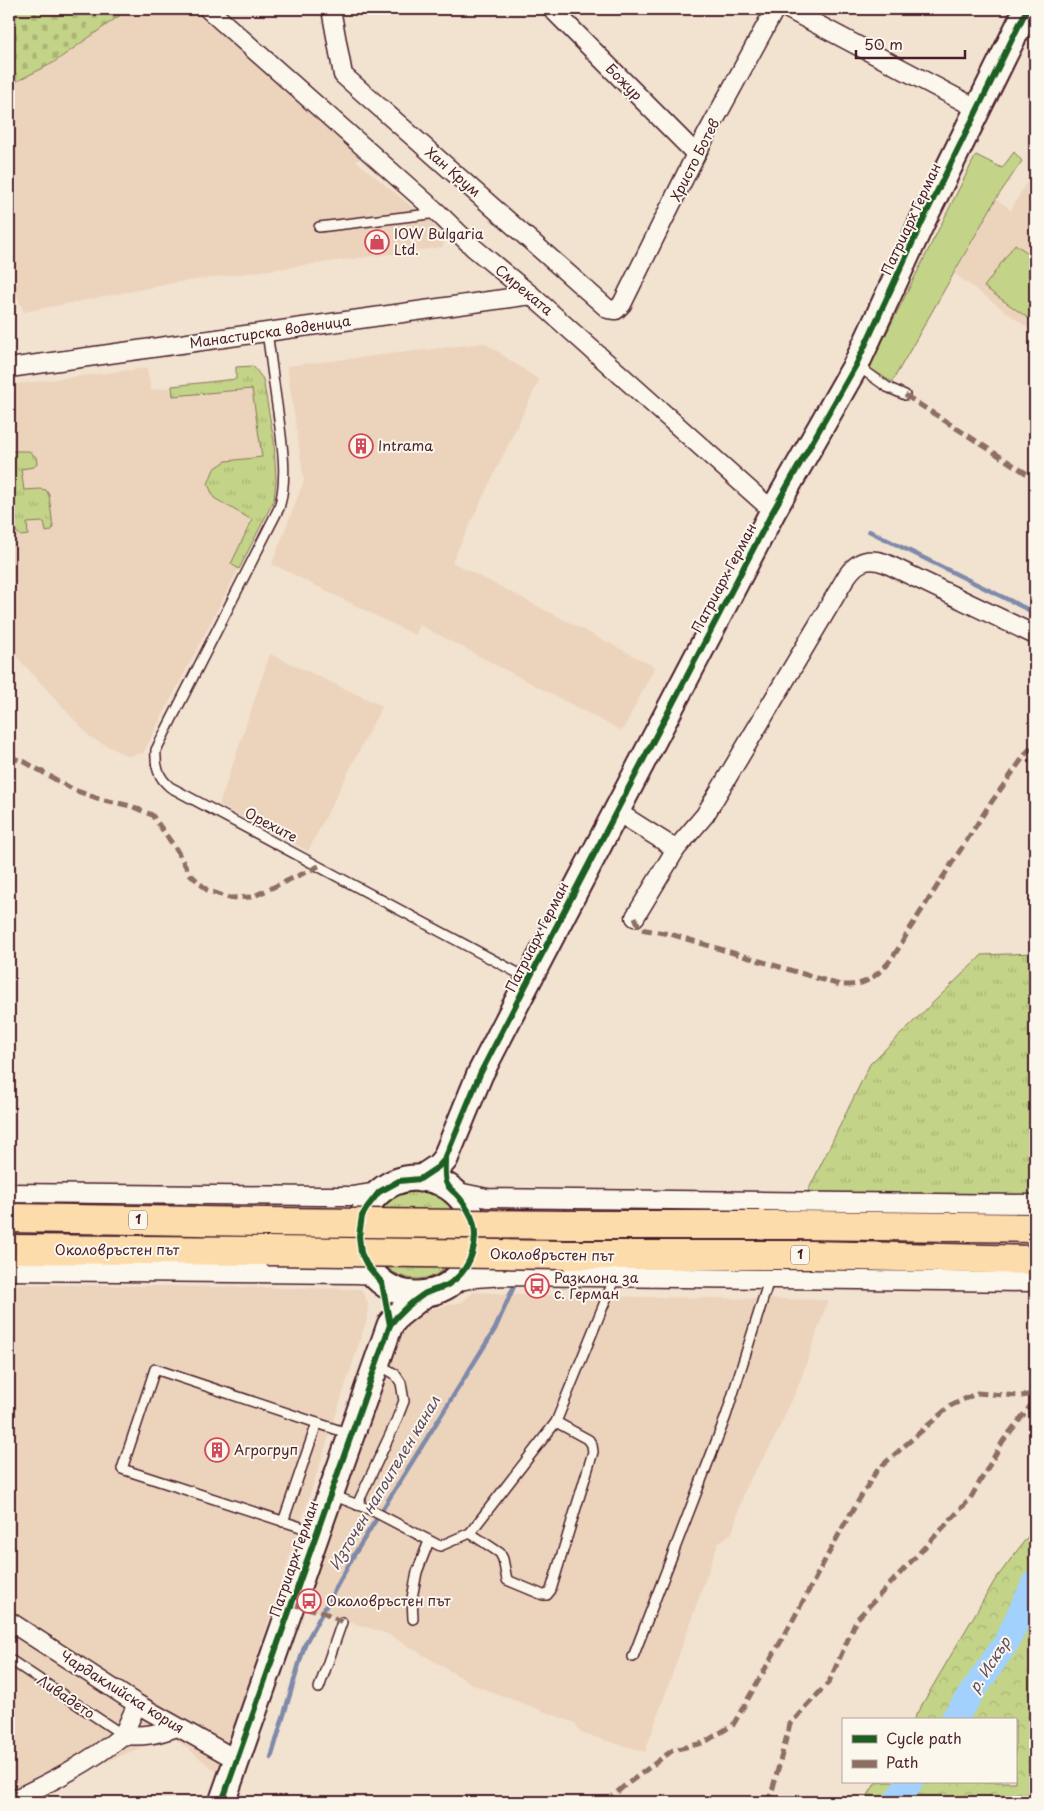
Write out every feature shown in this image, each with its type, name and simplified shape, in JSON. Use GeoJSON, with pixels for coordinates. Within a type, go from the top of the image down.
{"type":"FeatureCollection","features":[{"type":"Feature","properties":{"kind":"highway","name":"1"},"geometry":{"type":"LineString","coordinates":[[9,1218],[566,1225],[1035,1228]]}},
{"type":"Feature","properties":{"kind":"highway","name":"Околовръстен път"},"geometry":{"type":"LineString","coordinates":[[9,1249],[565,1256],[809,1255],[1035,1260]]}},
{"type":"Feature","properties":{"kind":"street","name":"Смреката"},"geometry":{"type":"LineString","coordinates":[[208,9],[438,213],[474,248],[531,295],[773,511]]}},
{"type":"Feature","properties":{"kind":"street","name":"Хан Крум"},"geometry":{"type":"LineString","coordinates":[[331,9],[343,74],[608,309],[616,310]]}},
{"type":"Feature","properties":{"kind":"street","name":"Божур"},"geometry":{"type":"LineString","coordinates":[[552,9],[696,154]]}},
{"type":"Feature","properties":{"kind":"street","name":"Христо Ботев"},"geometry":{"type":"LineString","coordinates":[[616,310],[622,304],[696,154],[775,9]]}},
{"type":"Feature","properties":{"kind":"street"},"geometry":{"type":"LineString","coordinates":[[788,9],[978,109]]}},
{"type":"Feature","properties":{"kind":"street","name":"Патриарх Герман"},"geometry":{"type":"LineString","coordinates":[[420,1179],[438,1167],[445,1159],[480,1074],[529,979],[773,511],[856,365],[922,222],[1027,9]]}},
{"type":"Feature","properties":{"kind":"street","name":"Манастирска воденица"},"geometry":{"type":"LineString","coordinates":[[9,368],[531,295]]}},
{"type":"Feature","properties":{"kind":"street"},"geometry":{"type":"LineString","coordinates":[[635,917],[676,850],[705,815],[847,576],[852,568],[859,563],[876,560],[885,563],[1035,635]]}},
{"type":"Feature","properties":{"kind":"street"},"geometry":{"type":"LineString","coordinates":[[616,811],[676,850]]}},
{"type":"Feature","properties":{"kind":"street","name":"Патриарх Герман"},"geometry":{"type":"LineString","coordinates":[[445,1159],[446,1181],[451,1190]]}},
{"type":"Feature","properties":{"kind":"street"},"geometry":{"type":"LineString","coordinates":[[390,1325],[389,1313],[378,1279],[367,1265],[361,1253],[359,1236],[362,1216],[380,1192],[399,1181],[420,1179],[435,1181],[451,1190],[465,1204],[472,1218],[474,1248],[467,1265],[450,1284]]}},
{"type":"Feature","properties":{"kind":"street"},"geometry":{"type":"LineString","coordinates":[[451,1190],[487,1198],[1035,1204]]}},
{"type":"Feature","properties":{"kind":"street"},"geometry":{"type":"LineString","coordinates":[[9,1192],[354,1196],[380,1192]]}},
{"type":"Feature","properties":{"kind":"street"},"geometry":{"type":"LineString","coordinates":[[9,1271],[357,1274],[378,1279],[407,1293],[426,1293],[450,1284],[475,1278],[504,1276],[1035,1282]]}},
{"type":"Feature","properties":{"kind":"street"},"geometry":{"type":"LineString","coordinates":[[390,1325],[397,1316],[426,1293]]}},
{"type":"Feature","properties":{"kind":"street","name":"Патриарх Герман"},"geometry":{"type":"LineString","coordinates":[[222,1802],[350,1434],[390,1325]]}},
{"type":"Feature","properties":{"kind":"street","name":"Чардаклийска кория"},"geometry":{"type":"LineString","coordinates":[[9,1621],[137,1704],[237,1760]]}},
{"type":"Feature","properties":{"kind":"street"},"geometry":{"type":"LineString","coordinates":[[9,1802],[34,1791],[108,1748],[123,1735],[137,1704]]}},
{"type":"Feature","properties":{"kind":"street"},"geometry":{"type":"LineString","coordinates":[[123,1735],[140,1737],[154,1735],[177,1727]]}},
{"type":"Feature","properties":{"kind":"lane"},"geometry":{"type":"LineString","coordinates":[[319,227],[438,213]]}},
{"type":"Feature","properties":{"kind":"lane","name":"Орехите"},"geometry":{"type":"LineString","coordinates":[[267,332],[281,439],[284,473],[283,496],[279,508],[156,750],[155,761],[157,771],[163,781],[170,787],[529,979]]}},
{"type":"Feature","properties":{"kind":"lane"},"geometry":{"type":"LineString","coordinates":[[856,365],[887,387],[905,395]]}},
{"type":"Feature","properties":{"kind":"lane"},"geometry":{"type":"LineString","coordinates":[[329,1494],[371,1510],[428,1542],[440,1546],[470,1533],[556,1422],[615,1277]]}},
{"type":"Feature","properties":{"kind":"lane"},"geometry":{"type":"LineString","coordinates":[[633,1657],[726,1416],[769,1280]]}},
{"type":"Feature","properties":{"kind":"lane"},"geometry":{"type":"LineString","coordinates":[[357,1505],[404,1401],[401,1383],[395,1374],[376,1363]]}},
{"type":"Feature","properties":{"kind":"lane"},"geometry":{"type":"LineString","coordinates":[[316,1533],[122,1469],[155,1369],[350,1434]]}},
{"type":"Feature","properties":{"kind":"lane"},"geometry":{"type":"LineString","coordinates":[[470,1533],[500,1553],[507,1580],[543,1595],[547,1595],[551,1590],[593,1452],[589,1440],[556,1422]]}},
{"type":"Feature","properties":{"kind":"lane"},"geometry":{"type":"LineString","coordinates":[[284,1522],[317,1423]]}},
{"type":"Feature","properties":{"kind":"lane"},"geometry":{"type":"LineString","coordinates":[[413,1619],[412,1598],[417,1572],[428,1542]]}},
{"type":"Feature","properties":{"kind":"lane"},"geometry":{"type":"LineString","coordinates":[[319,1688],[342,1622]]}},
{"type":"Feature","properties":{"kind":"lane","name":"Ливадето"},"geometry":{"type":"LineString","coordinates":[[9,1659],[123,1735]]}},
{"type":"Feature","properties":{"kind":"shaded area"},"geometry":{"type":"Polygon","coordinates":[[[129,9],[197,9],[363,157],[356,161],[446,235],[443,247],[179,282],[24,312],[9,278],[9,85],[53,63],[129,9]]]}},
{"type":"Feature","properties":{"kind":"shaded area"},"geometry":{"type":"Polygon","coordinates":[[[1035,167],[1035,333],[955,274],[996,199],[1011,210],[1035,167]]]}},
{"type":"Feature","properties":{"kind":"shaded area"},"geometry":{"type":"Polygon","coordinates":[[[485,343],[539,380],[452,562],[655,667],[622,731],[420,625],[415,635],[272,564],[304,481],[287,366],[485,343]]]}},
{"type":"Feature","properties":{"kind":"shaded area"},"geometry":{"type":"Polygon","coordinates":[[[253,366],[263,379],[274,441],[276,481],[274,500],[143,753],[128,756],[91,738],[9,648],[9,385],[147,368],[151,390],[236,379],[236,367],[253,366]]]}},
{"type":"Feature","properties":{"kind":"shaded area"},"geometry":{"type":"Polygon","coordinates":[[[270,654],[382,706],[308,851],[219,805],[270,654]]]}},
{"type":"Feature","properties":{"kind":"shaded area"},"geometry":{"type":"Polygon","coordinates":[[[9,1284],[361,1289],[368,1303],[367,1319],[246,1691],[217,1772],[171,1735],[9,1802],[9,1284]]]}},
{"type":"Feature","properties":{"kind":"shaded area"},"geometry":{"type":"Polygon","coordinates":[[[474,1292],[525,1295],[828,1300],[798,1387],[771,1445],[746,1486],[732,1533],[718,1543],[645,1752],[581,1733],[575,1723],[474,1685],[388,1634],[303,1607],[397,1329],[409,1314],[462,1302],[474,1292]]]}},
{"type":"Feature","properties":{"kind":"green space"},"geometry":{"type":"Polygon","coordinates":[[[9,9],[129,9],[53,63],[9,85],[9,9]]]}},
{"type":"Feature","properties":{"kind":"green space"},"geometry":{"type":"Polygon","coordinates":[[[1014,152],[1022,161],[996,199],[892,382],[869,368],[976,155],[1002,168],[1014,152]]]}},
{"type":"Feature","properties":{"kind":"green space"},"geometry":{"type":"Polygon","coordinates":[[[1015,244],[1035,258],[1035,323],[984,287],[1015,244]]]}},
{"type":"Feature","properties":{"kind":"green space"},"geometry":{"type":"Polygon","coordinates":[[[253,366],[263,379],[274,441],[276,481],[274,500],[239,569],[231,564],[252,520],[214,498],[208,484],[214,469],[226,461],[262,457],[252,389],[173,396],[172,386],[236,379],[236,367],[253,366]]]}},
{"type":"Feature","properties":{"kind":"green space"},"geometry":{"type":"Polygon","coordinates":[[[9,451],[29,451],[36,457],[37,464],[34,467],[21,469],[24,490],[46,490],[49,495],[53,527],[51,531],[46,532],[44,522],[27,523],[28,535],[21,536],[9,525],[9,518],[15,517],[11,482],[9,481],[9,451]]]}},
{"type":"Feature","properties":{"kind":"green space"},"geometry":{"type":"Polygon","coordinates":[[[1035,953],[1035,1195],[807,1193],[870,1064],[982,955],[1035,953]]]}},
{"type":"Feature","properties":{"kind":"green space"},"geometry":{"type":"Polygon","coordinates":[[[417,1189],[434,1192],[449,1202],[459,1217],[462,1234],[459,1251],[449,1266],[434,1276],[417,1279],[400,1276],[385,1266],[375,1251],[372,1234],[375,1217],[385,1202],[400,1192],[417,1189]]]}},
{"type":"Feature","properties":{"kind":"green space"},"geometry":{"type":"Polygon","coordinates":[[[1035,1527],[1035,1802],[864,1802],[875,1784],[1016,1784],[1016,1718],[914,1718],[995,1580],[1035,1527]]]}},
{"type":"Feature","properties":{"kind":"waterway"},"geometry":{"type":"LineString","coordinates":[[869,531],[1035,613]]}},
{"type":"Feature","properties":{"kind":"waterway","name":"Източен напоителен канал"},"geometry":{"type":"LineString","coordinates":[[271,1758],[305,1644],[354,1555],[495,1329],[515,1284]]}},
{"type":"Feature","properties":{"kind":"waterway","name":"р. Искър"},"geometry":{"type":"LineString","coordinates":[[954,1718],[1006,1643],[1035,1582]]}},
{"type":"Feature","properties":{"kind":"waterway","name":"р. Искър"},"geometry":{"type":"LineString","coordinates":[[896,1802],[909,1784]]}},
{"type":"Feature","properties":{"kind":"marked path"},"geometry":{"type":"LineString","coordinates":[[905,395],[1035,479]]}},
{"type":"Feature","properties":{"kind":"marked path"},"geometry":{"type":"LineString","coordinates":[[635,917],[640,929],[670,934],[840,985],[864,982],[872,978],[891,960],[988,807],[1027,752],[1035,744]]}},
{"type":"Feature","properties":{"kind":"marked path"},"geometry":{"type":"LineString","coordinates":[[9,757],[25,762],[74,790],[100,799],[131,806],[152,815],[176,849],[190,874],[207,890],[229,898],[252,897],[319,866]]}},
{"type":"Feature","properties":{"kind":"marked path"},"geometry":{"type":"LineString","coordinates":[[606,1802],[673,1750],[703,1743],[733,1725],[788,1629],[845,1523],[877,1470],[950,1406],[977,1393],[1021,1396],[1035,1394]]}},
{"type":"Feature","properties":{"kind":"marked path"},"geometry":{"type":"LineString","coordinates":[[765,1802],[771,1795],[790,1724],[829,1682],[857,1619],[970,1499],[1003,1441],[1035,1400]]}},
{"type":"Feature","properties":{"kind":"marked path"},"geometry":{"type":"LineString","coordinates":[[291,1604],[323,1612],[342,1622]]}},
{"type":"Feature","properties":{"kind":"cycle path"},"geometry":{"type":"LineString","coordinates":[[390,1325],[382,1283],[367,1265],[361,1253],[359,1236],[362,1216],[379,1192],[399,1181],[420,1179],[438,1167],[445,1159],[480,1074],[529,979],[773,511],[856,365],[922,222],[1027,9]]}},
{"type":"Feature","properties":{"kind":"cycle path"},"geometry":{"type":"LineString","coordinates":[[222,1802],[390,1325],[419,1297],[446,1286],[457,1278],[472,1254],[475,1235],[474,1225],[464,1204],[447,1184],[445,1159]]}},
{"type":"Feature","properties":{"kind":"place","name":"IOW Bulgaria Ltd."},"geometry":{"type":"Point","coordinates":[377,242]}},
{"type":"Feature","properties":{"kind":"place","name":"Intrama"},"geometry":{"type":"Point","coordinates":[361,446]}},
{"type":"Feature","properties":{"kind":"place","name":"Разклона за с. Герман"},"geometry":{"type":"Point","coordinates":[537,1286]}},
{"type":"Feature","properties":{"kind":"place","name":"Агрогруп"},"geometry":{"type":"Point","coordinates":[217,1450]}},
{"type":"Feature","properties":{"kind":"place","name":"Околовръстен път"},"geometry":{"type":"Point","coordinates":[309,1601]}}]}
